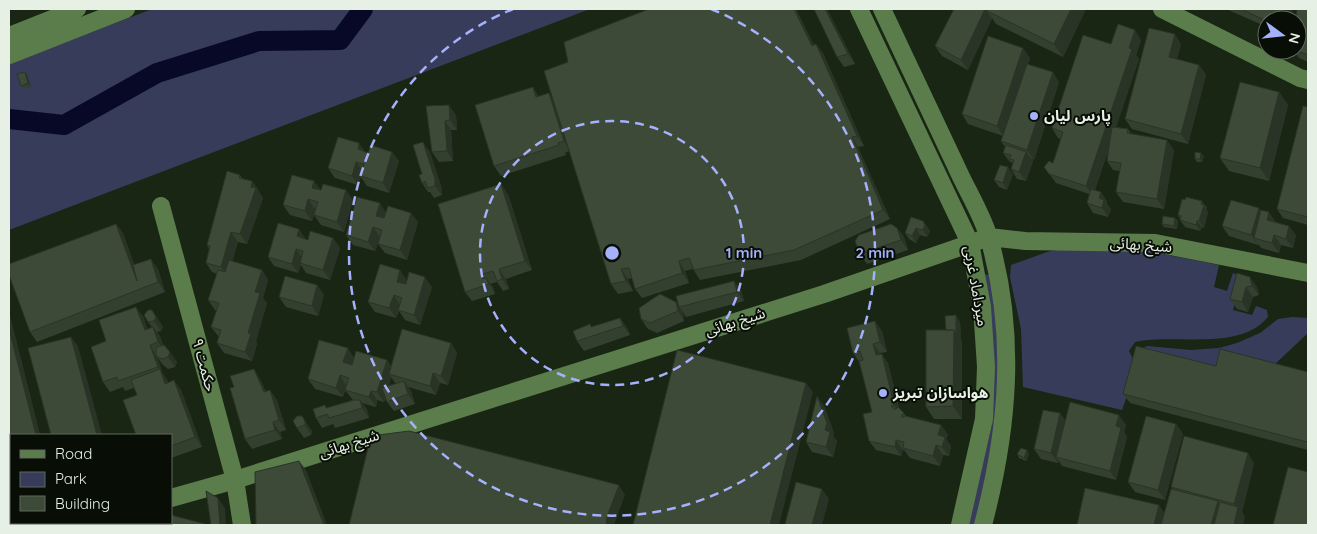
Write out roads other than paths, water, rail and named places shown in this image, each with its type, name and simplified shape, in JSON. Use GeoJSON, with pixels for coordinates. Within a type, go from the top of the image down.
{"type":"FeatureCollection","features":[{"type":"Feature","properties":{"kind":"street"},"geometry":{"type":"LineString","coordinates":[[9,36],[77,9]]}},
{"type":"Feature","properties":{"kind":"street"},"geometry":{"type":"LineString","coordinates":[[9,55],[126,9]]}},
{"type":"Feature","properties":{"kind":"street","name":"میرداماد غربی"},"geometry":{"type":"LineString","coordinates":[[859,9],[970,243],[982,307],[986,367],[984,419],[960,525]]}},
{"type":"Feature","properties":{"kind":"street","name":"میرداماد غربی"},"geometry":{"type":"LineString","coordinates":[[882,9],[989,237],[1002,305],[1008,365],[1004,420],[994,484],[983,525]]}},
{"type":"Feature","properties":{"kind":"street"},"geometry":{"type":"LineString","coordinates":[[1162,9],[1300,78],[1308,80]]}},
{"type":"Feature","properties":{"kind":"street","name":"حکمت ۹"},"geometry":{"type":"LineString","coordinates":[[160,206],[235,480],[242,525]]}},
{"type":"Feature","properties":{"kind":"street","name":"شیخ بهائی"},"geometry":{"type":"LineString","coordinates":[[172,498],[235,480],[824,294],[989,237],[1025,241],[1155,243],[1308,273]]}},
{"type":"Feature","properties":{"kind":"waterway"},"geometry":{"type":"LineString","coordinates":[[9,119],[64,125],[157,73],[259,41],[340,40],[363,9]]}},
{"type":"Feature","properties":{"kind":"place","name":"پارس لیان"},"geometry":{"type":"Point","coordinates":[1034,116]}},
{"type":"Feature","properties":{"kind":"place","name":"هواسازان تبریز"},"geometry":{"type":"Point","coordinates":[883,393]}}]}
